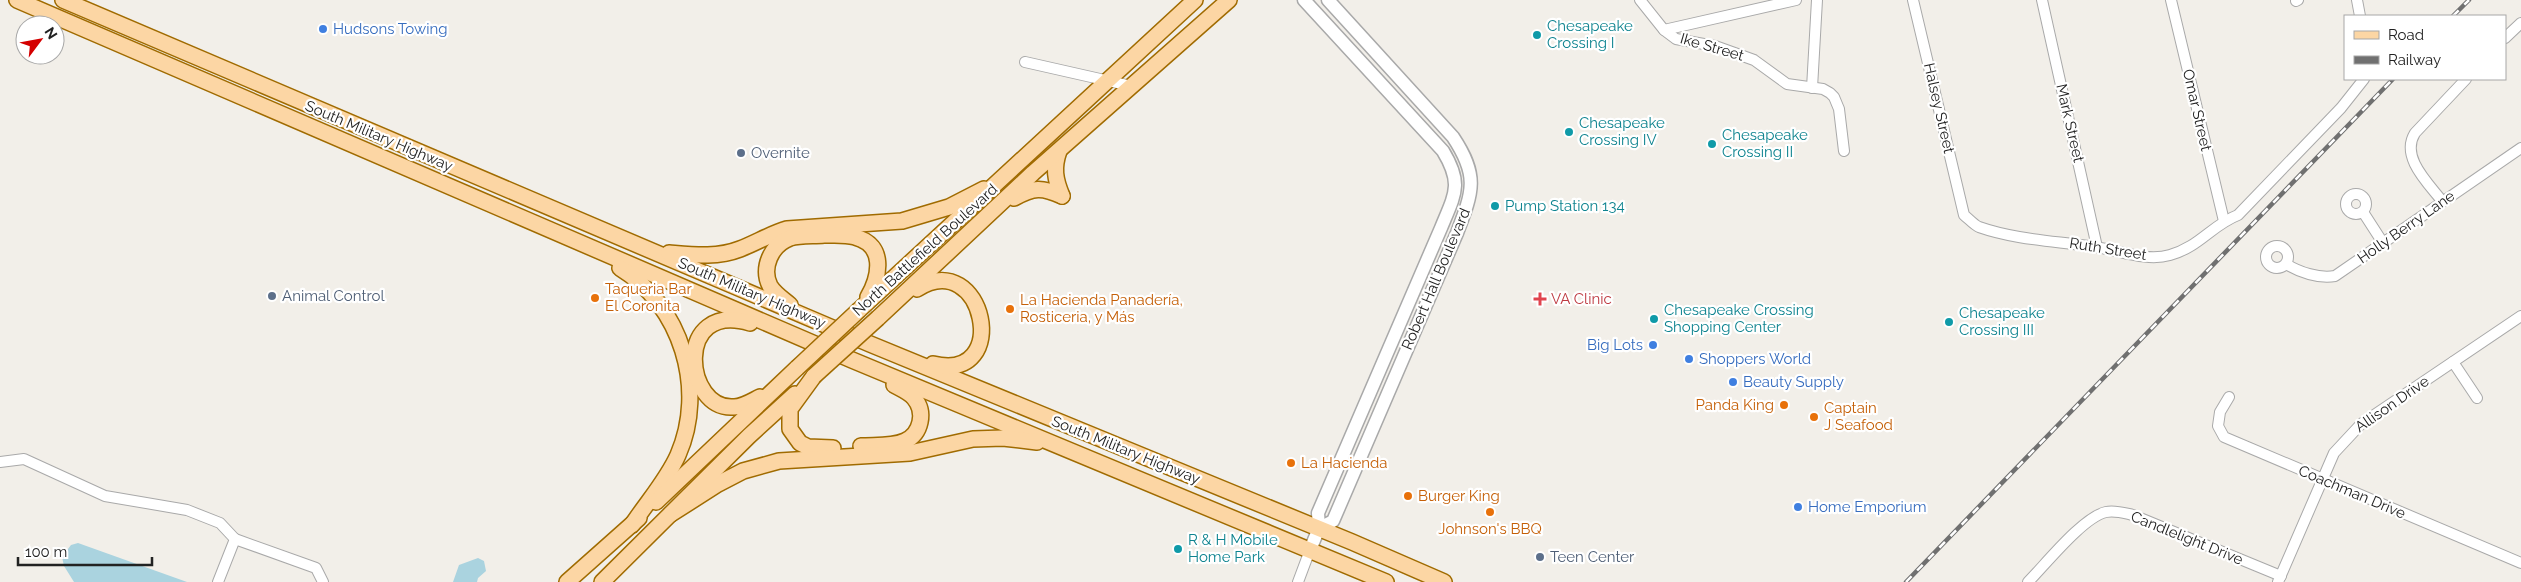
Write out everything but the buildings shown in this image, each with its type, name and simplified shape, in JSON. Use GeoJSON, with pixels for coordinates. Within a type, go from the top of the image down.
{"type":"FeatureCollection","features":[{"type":"Feature","properties":{"kind":"main road","name":"South Military Highway"},"geometry":{"type":"LineString","coordinates":[[17,0],[852,360],[1386,582]]}},
{"type":"Feature","properties":{"kind":"main road","name":"South Military Highway"},"geometry":{"type":"LineString","coordinates":[[63,0],[870,344],[1319,528],[1444,582]]}},
{"type":"Feature","properties":{"kind":"main road","name":"North Battlefield Boulevard"},"geometry":{"type":"LineString","coordinates":[[568,582],[632,525],[859,310],[1109,82],[1195,0]]}},
{"type":"Feature","properties":{"kind":"main road","name":"North Battlefield Boulevard"},"geometry":{"type":"LineString","coordinates":[[602,582],[749,436],[1059,150],[1229,0]]}},
{"type":"Feature","properties":{"kind":"main road"},"geometry":{"type":"LineString","coordinates":[[998,207],[1033,189],[1046,188],[1062,196],[1054,168],[1059,150]]}},
{"type":"Feature","properties":{"kind":"main road"},"geometry":{"type":"LineString","coordinates":[[652,250],[703,256],[722,254],[739,250],[770,234],[787,229],[902,221],[948,207],[992,184],[1012,170]]}},
{"type":"Feature","properties":{"kind":"main road"},"geometry":{"type":"LineString","coordinates":[[823,324],[791,306],[770,285],[766,274],[767,263],[772,252],[780,243],[790,238],[833,235],[855,236],[872,248],[877,257],[878,277],[859,310]]}},
{"type":"Feature","properties":{"kind":"main road"},"geometry":{"type":"LineString","coordinates":[[569,238],[634,276],[652,292],[674,326],[684,360],[689,399],[684,438],[669,472],[632,525]]}},
{"type":"Feature","properties":{"kind":"main road"},"geometry":{"type":"LineString","coordinates":[[870,344],[908,358],[948,367],[966,362],[980,344],[982,333],[980,320],[971,297],[960,285],[946,279],[925,284],[878,318]]}},
{"type":"Feature","properties":{"kind":"main road"},"geometry":{"type":"LineString","coordinates":[[778,386],[754,400],[735,408],[724,407],[714,402],[703,390],[696,368],[694,351],[701,332],[718,321],[741,320],[806,340]]}},
{"type":"Feature","properties":{"kind":"main road"},"geometry":{"type":"LineString","coordinates":[[814,376],[790,409],[790,429],[800,443],[816,448],[897,444],[907,441],[920,426],[919,406],[914,398],[852,360]]}},
{"type":"Feature","properties":{"kind":"main road"},"geometry":{"type":"LineString","coordinates":[[588,564],[618,550],[643,526],[666,519],[726,480],[743,471],[779,461],[910,453],[973,439],[1003,438],[1062,447]]}},
{"type":"Feature","properties":{"kind":"street","name":"Robert Hall Boulevard"},"geometry":{"type":"LineString","coordinates":[[1304,0],[1443,151],[1453,168],[1456,182],[1454,198],[1318,513],[1319,528],[1310,550]]}},
{"type":"Feature","properties":{"kind":"street","name":"Robert Hall Boulevard"},"geometry":{"type":"LineString","coordinates":[[1319,528],[1333,521],[1457,233],[1468,205],[1471,189],[1471,171],[1466,157],[1453,137],[1328,0]]}},
{"type":"Feature","properties":{"kind":"street","name":"Ike Street"},"geometry":{"type":"LineString","coordinates":[[1640,0],[1664,30],[1680,40],[1715,46],[1754,60],[1787,84],[1823,89],[1834,97],[1839,109],[1844,151]]}},
{"type":"Feature","properties":{"kind":"street","name":"Ike Street"},"geometry":{"type":"LineString","coordinates":[[1664,30],[1796,0]]}},
{"type":"Feature","properties":{"kind":"street"},"geometry":{"type":"LineString","coordinates":[[1812,88],[1817,0]]}},
{"type":"Feature","properties":{"kind":"street","name":"Halsey Street"},"geometry":{"type":"LineString","coordinates":[[1914,0],[1964,215]]}},
{"type":"Feature","properties":{"kind":"street","name":"Mark Street"},"geometry":{"type":"LineString","coordinates":[[2042,0],[2098,247]]}},
{"type":"Feature","properties":{"kind":"street","name":"Omar Street"},"geometry":{"type":"LineString","coordinates":[[2171,0],[2224,221]]}},
{"type":"Feature","properties":{"kind":"street"},"geometry":{"type":"LineString","coordinates":[[2357,0],[2360,15]]}},
{"type":"Feature","properties":{"kind":"street"},"geometry":{"type":"LineString","coordinates":[[2506,37],[2521,23]]}},
{"type":"Feature","properties":{"kind":"street"},"geometry":{"type":"LineString","coordinates":[[1025,62],[1131,86]]}},
{"type":"Feature","properties":{"kind":"street","name":"Ruth Street"},"geometry":{"type":"LineString","coordinates":[[1964,215],[1977,226],[2006,234],[2098,247],[2138,256],[2168,256],[2187,250],[2224,221],[2238,215],[2341,108],[2363,80]]}},
{"type":"Feature","properties":{"kind":"street"},"geometry":{"type":"LineString","coordinates":[[2442,201],[2414,161],[2410,143],[2415,133],[2465,80]]}},
{"type":"Feature","properties":{"kind":"street"},"geometry":{"type":"LineString","coordinates":[[1427,133],[1446,142],[1471,171]]}},
{"type":"Feature","properties":{"kind":"street","name":"Holly Berry Lane"},"geometry":{"type":"LineString","coordinates":[[2286,264],[2295,269],[2326,278],[2335,276],[2521,148]]}},
{"type":"Feature","properties":{"kind":"street"},"geometry":{"type":"LineString","coordinates":[[2362,212],[2383,242]]}},
{"type":"Feature","properties":{"kind":"street","name":"Allison Drive"},"geometry":{"type":"LineString","coordinates":[[2280,579],[2334,453],[2361,424],[2521,316]]}},
{"type":"Feature","properties":{"kind":"street"},"geometry":{"type":"LineString","coordinates":[[2453,362],[2477,398]]}},
{"type":"Feature","properties":{"kind":"street","name":"Coachman Drive"},"geometry":{"type":"LineString","coordinates":[[2229,396],[2220,412],[2218,426],[2224,437],[2521,563]]}},
{"type":"Feature","properties":{"kind":"street"},"geometry":{"type":"LineString","coordinates":[[0,462],[24,459],[105,496],[187,510],[220,523],[235,539],[316,568],[323,582]]}},
{"type":"Feature","properties":{"kind":"street","name":"Candlelight Drive"},"geometry":{"type":"LineString","coordinates":[[2028,582],[2082,526],[2104,512],[2115,511],[2132,515],[2280,579]]}},
{"type":"Feature","properties":{"kind":"street"},"geometry":{"type":"LineString","coordinates":[[218,582],[235,539]]}},
{"type":"Feature","properties":{"kind":"street"},"geometry":{"type":"LineString","coordinates":[[1298,582],[1310,550]]}},
{"type":"Feature","properties":{"kind":"water"},"geometry":{"type":"Polygon","coordinates":[[[78,543],[187,582],[74,582],[64,566],[62,557],[71,545],[78,543]]]}},
{"type":"Feature","properties":{"kind":"water"},"geometry":{"type":"Polygon","coordinates":[[[478,558],[484,561],[486,571],[478,578],[477,582],[453,582],[459,565],[478,558]]]}},
{"type":"Feature","properties":{"kind":"railway"},"geometry":{"type":"LineString","coordinates":[[2454,15],[2469,0]]}},
{"type":"Feature","properties":{"kind":"railway"},"geometry":{"type":"LineString","coordinates":[[1906,582],[2392,80]]}},
{"type":"Feature","properties":{"kind":"place","name":"Hudsons Towing"},"geometry":{"type":"Point","coordinates":[323,29]}},
{"type":"Feature","properties":{"kind":"place","name":"Chesapeake Crossing I"},"geometry":{"type":"Point","coordinates":[1537,35]}},
{"type":"Feature","properties":{"kind":"place","name":"Chesapeake Crossing IV"},"geometry":{"type":"Point","coordinates":[1569,132]}},
{"type":"Feature","properties":{"kind":"place","name":"Chesapeake Crossing II"},"geometry":{"type":"Point","coordinates":[1712,144]}},
{"type":"Feature","properties":{"kind":"place","name":"Overnite"},"geometry":{"type":"Point","coordinates":[741,153]}},
{"type":"Feature","properties":{"kind":"place","name":"Pump Station 134"},"geometry":{"type":"Point","coordinates":[1495,206]}},
{"type":"Feature","properties":{"kind":"place","name":"Animal Control"},"geometry":{"type":"Point","coordinates":[272,296]}},
{"type":"Feature","properties":{"kind":"place","name":"Taqueria Bar El Coronita"},"geometry":{"type":"Point","coordinates":[595,298]}},
{"type":"Feature","properties":{"kind":"place","name":"VA Clinic"},"geometry":{"type":"Point","coordinates":[1540,299]}},
{"type":"Feature","properties":{"kind":"place","name":"La Hacienda Panadería, Rosticeria, y Más"},"geometry":{"type":"Point","coordinates":[1010,309]}},
{"type":"Feature","properties":{"kind":"place","name":"Chesapeake Crossing Shopping Center"},"geometry":{"type":"Point","coordinates":[1654,319]}},
{"type":"Feature","properties":{"kind":"place","name":"Chesapeake Crossing III"},"geometry":{"type":"Point","coordinates":[1949,322]}},
{"type":"Feature","properties":{"kind":"place","name":"Big Lots"},"geometry":{"type":"Point","coordinates":[1653,345]}},
{"type":"Feature","properties":{"kind":"place","name":"Shoppers World"},"geometry":{"type":"Point","coordinates":[1689,359]}},
{"type":"Feature","properties":{"kind":"place","name":"Beauty Supply"},"geometry":{"type":"Point","coordinates":[1733,382]}},
{"type":"Feature","properties":{"kind":"place","name":"Panda King"},"geometry":{"type":"Point","coordinates":[1784,405]}},
{"type":"Feature","properties":{"kind":"place","name":"Captain J Seafood"},"geometry":{"type":"Point","coordinates":[1814,417]}},
{"type":"Feature","properties":{"kind":"place","name":"La Hacienda"},"geometry":{"type":"Point","coordinates":[1291,463]}},
{"type":"Feature","properties":{"kind":"place","name":"Burger King"},"geometry":{"type":"Point","coordinates":[1408,496]}},
{"type":"Feature","properties":{"kind":"place","name":"Home Emporium"},"geometry":{"type":"Point","coordinates":[1798,507]}},
{"type":"Feature","properties":{"kind":"place","name":"Johnson's BBQ"},"geometry":{"type":"Point","coordinates":[1490,512]}},
{"type":"Feature","properties":{"kind":"place","name":"R & H Mobile Home Park"},"geometry":{"type":"Point","coordinates":[1178,549]}},
{"type":"Feature","properties":{"kind":"place","name":"Teen Center"},"geometry":{"type":"Point","coordinates":[1540,557]}}]}
